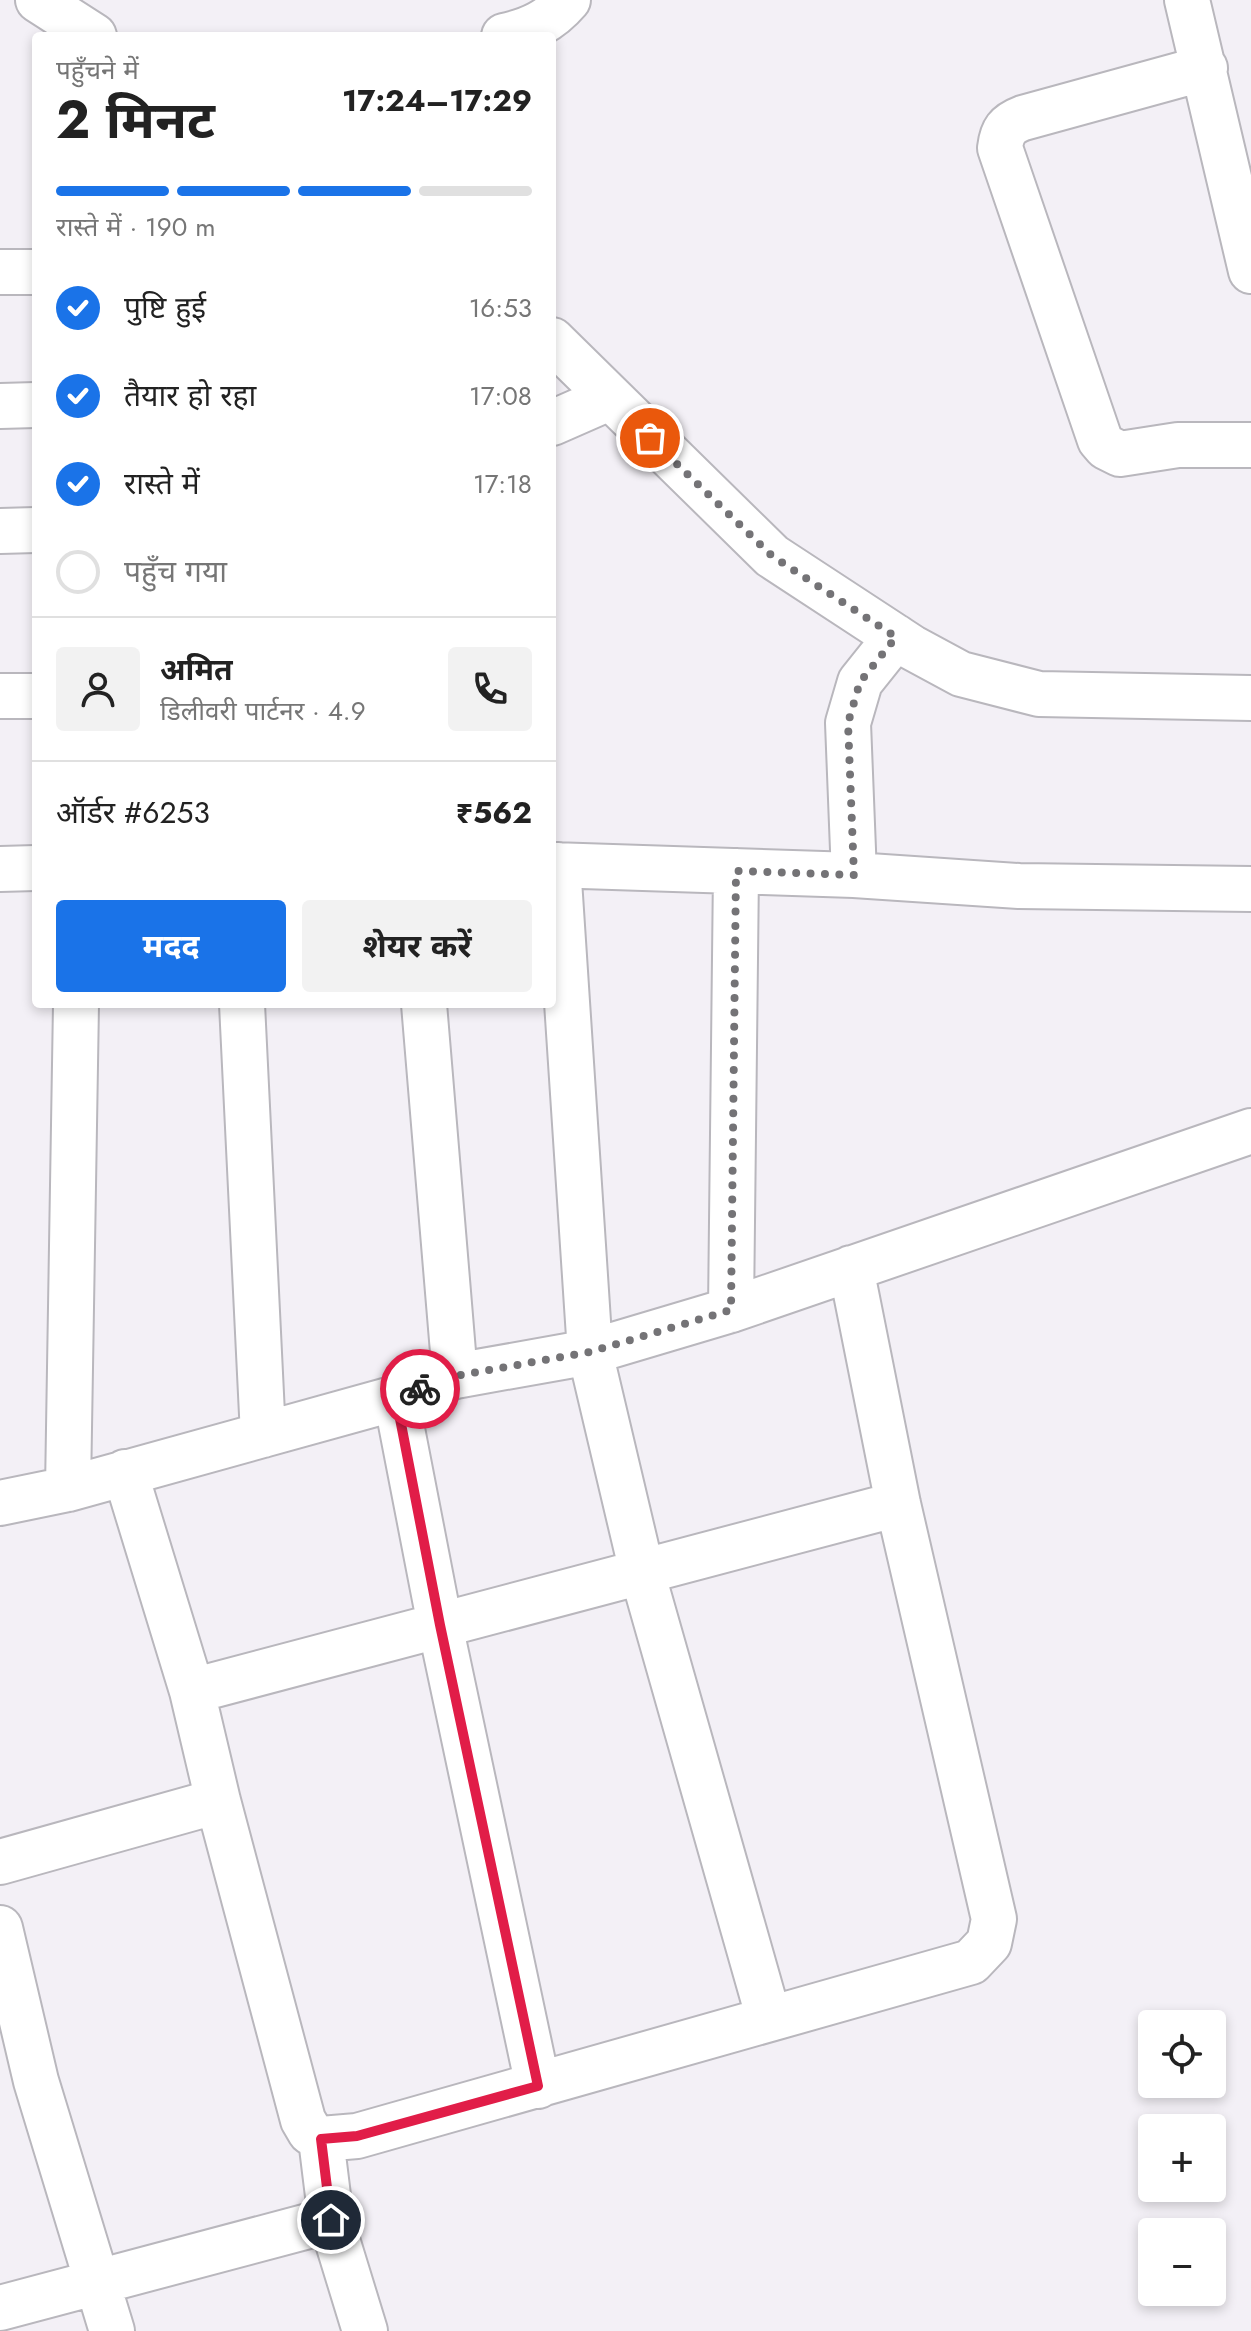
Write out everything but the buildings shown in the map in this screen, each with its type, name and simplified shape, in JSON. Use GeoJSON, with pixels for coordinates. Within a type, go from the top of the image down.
{"type":"FeatureCollection","features":[{"type":"Feature","properties":{"kind":"street"},"geometry":{"type":"LineString","coordinates":[[38,0],[88,32]]}},
{"type":"Feature","properties":{"kind":"street"},"geometry":{"type":"LineString","coordinates":[[522,32],[553,18],[568,0]]}},
{"type":"Feature","properties":{"kind":"street"},"geometry":{"type":"LineString","coordinates":[[1187,0],[1251,271]]}},
{"type":"Feature","properties":{"kind":"street"},"geometry":{"type":"LineString","coordinates":[[1205,68],[1010,123],[1002,133],[1000,148],[1100,440],[1120,454],[1178,445],[1251,445]]}},
{"type":"Feature","properties":{"kind":"street"},"geometry":{"type":"LineString","coordinates":[[0,272],[32,272]]}},
{"type":"Feature","properties":{"kind":"street"},"geometry":{"type":"LineString","coordinates":[[556,344],[772,556],[896,637],[961,674],[1039,694],[1251,698]]}},
{"type":"Feature","properties":{"kind":"street"},"geometry":{"type":"LineString","coordinates":[[556,421],[609,398]]}},
{"type":"Feature","properties":{"kind":"street"},"geometry":{"type":"LineString","coordinates":[[0,406],[32,405]]}},
{"type":"Feature","properties":{"kind":"street"},"geometry":{"type":"LineString","coordinates":[[0,531],[32,530]]}},
{"type":"Feature","properties":{"kind":"street"},"geometry":{"type":"LineString","coordinates":[[854,875],[848,723],[860,682],[896,637]]}},
{"type":"Feature","properties":{"kind":"street"},"geometry":{"type":"LineString","coordinates":[[0,696],[32,696]]}},
{"type":"Feature","properties":{"kind":"street"},"geometry":{"type":"LineString","coordinates":[[556,865],[854,875],[1019,886],[1251,889]]}},
{"type":"Feature","properties":{"kind":"street"},"geometry":{"type":"LineString","coordinates":[[0,869],[32,868]]}},
{"type":"Feature","properties":{"kind":"street"},"geometry":{"type":"LineString","coordinates":[[731,1310],[736,871]]}},
{"type":"Feature","properties":{"kind":"street"},"geometry":{"type":"LineString","coordinates":[[556,879],[590,1352],[642,1572],[769,2019]]}},
{"type":"Feature","properties":{"kind":"street"},"geometry":{"type":"LineString","coordinates":[[68,1489],[76,1008]]}},
{"type":"Feature","properties":{"kind":"street"},"geometry":{"type":"LineString","coordinates":[[242,1008],[263,1435]]}},
{"type":"Feature","properties":{"kind":"street"},"geometry":{"type":"LineString","coordinates":[[424,1008],[455,1376]]}},
{"type":"Feature","properties":{"kind":"street"},"geometry":{"type":"LineString","coordinates":[[0,1503],[68,1489],[396,1398],[455,1376],[590,1352],[731,1310],[1251,1131]]}},
{"type":"Feature","properties":{"kind":"street"},"geometry":{"type":"LineString","coordinates":[[125,1472],[192,1691],[303,2120],[310,2132],[321,2139],[357,2136],[538,2086],[971,1962],[989,1943],[994,1919],[898,1504],[851,1268]]}},
{"type":"Feature","properties":{"kind":"street"},"geometry":{"type":"LineString","coordinates":[[396,1398],[440,1625],[538,2086]]}},
{"type":"Feature","properties":{"kind":"street"},"geometry":{"type":"LineString","coordinates":[[192,1691],[898,1504]]}},
{"type":"Feature","properties":{"kind":"street"},"geometry":{"type":"LineString","coordinates":[[0,1862],[218,1801]]}},
{"type":"Feature","properties":{"kind":"street"},"geometry":{"type":"LineString","coordinates":[[0,1928],[18,2085],[97,2284],[112,2331]]}},
{"type":"Feature","properties":{"kind":"street"},"geometry":{"type":"LineString","coordinates":[[321,2139],[331,2220],[365,2331]]}},
{"type":"Feature","properties":{"kind":"street"},"geometry":{"type":"LineString","coordinates":[[0,2308],[331,2220]]}},
{"type":"Feature","properties":{"kind":"way so far"},"geometry":{"type":"LineString","coordinates":[[420,1389],[455,1376],[590,1352],[731,1310],[736,871],[854,875],[848,723],[860,682],[896,637],[772,556],[650,438]]}},
{"type":"Feature","properties":{"kind":"route"},"geometry":{"type":"LineString","coordinates":[[331,2220],[321,2139],[357,2136],[538,2086],[440,1625],[396,1398],[420,1389]]}}]}
